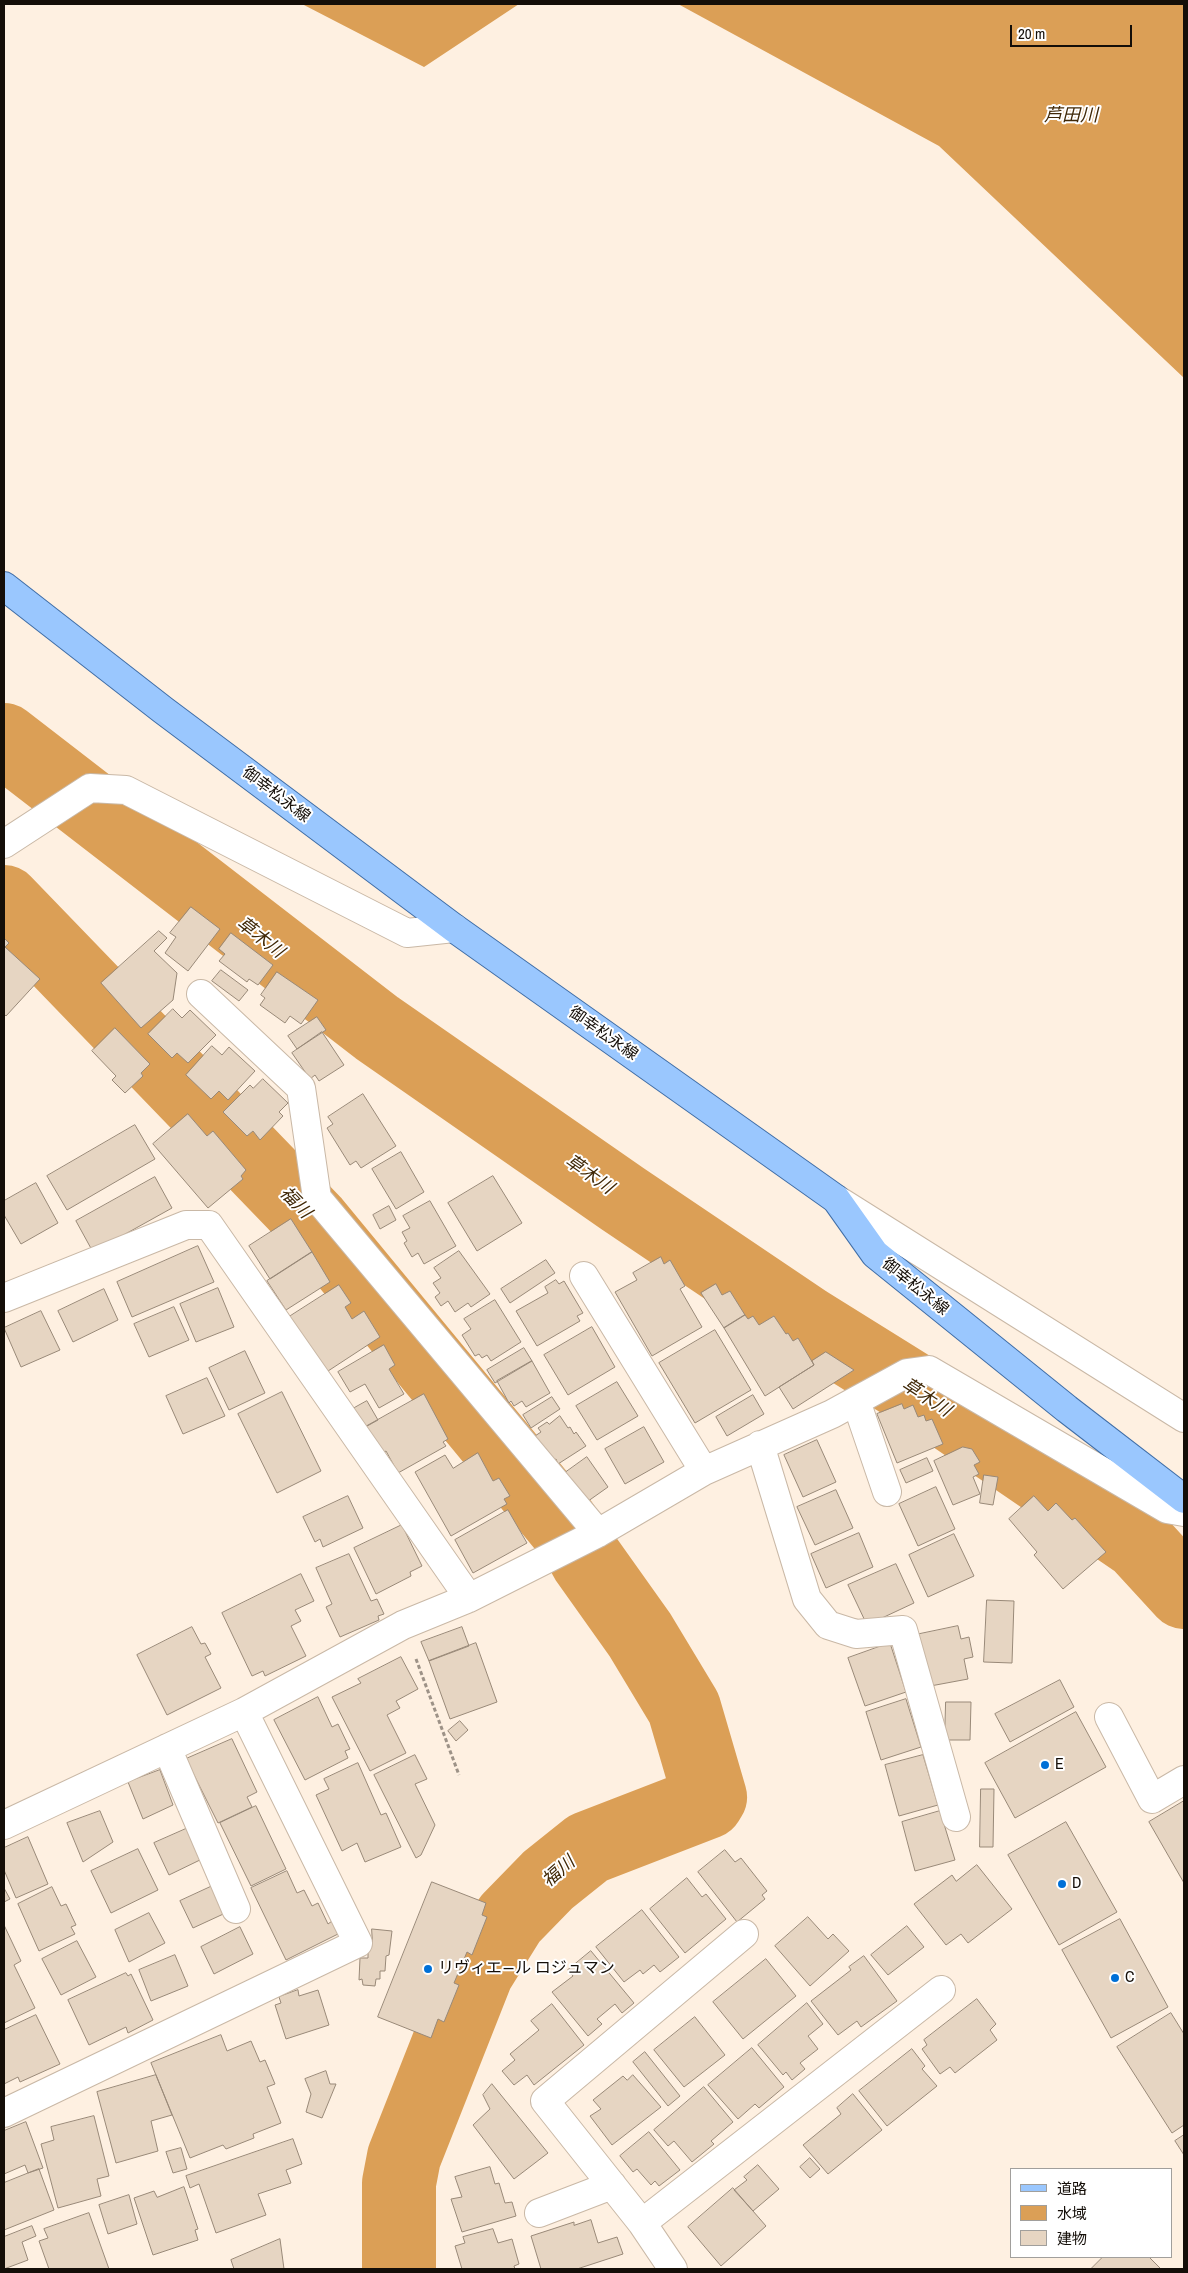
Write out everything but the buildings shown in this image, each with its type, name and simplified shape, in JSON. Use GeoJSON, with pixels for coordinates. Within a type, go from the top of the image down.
{"type":"FeatureCollection","features":[{"type":"Feature","properties":{"kind":"main road","name":"御幸松永線"},"geometry":{"type":"LineString","coordinates":[[4,586],[163,710],[454,928],[836,1199],[875,1254],[1067,1409],[1184,1500]]}},
{"type":"Feature","properties":{"kind":"street"},"geometry":{"type":"LineString","coordinates":[[4,844],[79,795],[126,790],[407,933],[454,928]]}},
{"type":"Feature","properties":{"kind":"street"},"geometry":{"type":"LineString","coordinates":[[201,994],[301,1088],[317,1198],[598,1533]]}},
{"type":"Feature","properties":{"kind":"street"},"geometry":{"type":"LineString","coordinates":[[836,1199],[1184,1418]]}},
{"type":"Feature","properties":{"kind":"street"},"geometry":{"type":"LineString","coordinates":[[4,1298],[186,1225],[209,1226],[469,1598]]}},
{"type":"Feature","properties":{"kind":"street"},"geometry":{"type":"LineString","coordinates":[[584,1276],[704,1471]]}},
{"type":"Feature","properties":{"kind":"street"},"geometry":{"type":"LineString","coordinates":[[4,1825],[244,1712],[403,1625],[469,1598],[598,1533],[704,1471],[832,1414],[907,1373],[929,1370],[1167,1509],[1184,1512]]}},
{"type":"Feature","properties":{"kind":"street"},"geometry":{"type":"LineString","coordinates":[[856,1401],[887,1492]]}},
{"type":"Feature","properties":{"kind":"street"},"geometry":{"type":"LineString","coordinates":[[760,1445],[807,1599],[828,1625],[856,1634],[903,1630],[956,1817]]}},
{"type":"Feature","properties":{"kind":"street"},"geometry":{"type":"LineString","coordinates":[[4,2113],[358,1943],[244,1712]]}},
{"type":"Feature","properties":{"kind":"street"},"geometry":{"type":"LineString","coordinates":[[1109,1717],[1152,1799],[1184,1780]]}},
{"type":"Feature","properties":{"kind":"street"},"geometry":{"type":"LineString","coordinates":[[167,1748],[236,1909]]}},
{"type":"Feature","properties":{"kind":"street"},"geometry":{"type":"LineString","coordinates":[[673,2269],[642,2223],[545,2100],[744,1934]]}},
{"type":"Feature","properties":{"kind":"street"},"geometry":{"type":"LineString","coordinates":[[642,2223],[942,1990]]}},
{"type":"Feature","properties":{"kind":"street"},"geometry":{"type":"LineString","coordinates":[[539,2214],[612,2185]]}},
{"type":"Feature","properties":{"kind":"path"},"geometry":{"type":"LineString","coordinates":[[403,1625],[459,1775]]}},
{"type":"Feature","properties":{"kind":"water"},"geometry":{"type":"Polygon","coordinates":[[[302,4],[519,4],[424,67],[302,4]]]}},
{"type":"Feature","properties":{"kind":"water","name":"芦田川"},"geometry":{"type":"Polygon","coordinates":[[[678,4],[1184,4],[1184,378],[939,146],[678,4]]]}},
{"type":"Feature","properties":{"kind":"waterway","name":"草木川"},"geometry":{"type":"LineString","coordinates":[[4,740],[377,1028],[623,1199],[807,1323],[921,1394],[1139,1543],[1184,1592]]}},
{"type":"Feature","properties":{"kind":"waterway","name":"福川"},"geometry":{"type":"LineString","coordinates":[[4,902],[314,1223],[563,1525]]}},
{"type":"Feature","properties":{"kind":"waterway","name":"福川"},"geometry":{"type":"LineString","coordinates":[[399,2269],[399,2183],[404,2157],[477,1972],[510,1919],[548,1880],[588,1848],[707,1802],[710,1797],[684,1708],[640,1635],[586,1559]]}},
{"type":"Feature","properties":{"kind":"place","name":"E"},"geometry":{"type":"Point","coordinates":[1045,1765]}},
{"type":"Feature","properties":{"kind":"place","name":"D"},"geometry":{"type":"Point","coordinates":[1062,1884]}},
{"type":"Feature","properties":{"kind":"place","name":"リヴィエ―ル ロジュマン"},"geometry":{"type":"Point","coordinates":[428,1969]}},
{"type":"Feature","properties":{"kind":"place","name":"C"},"geometry":{"type":"Point","coordinates":[1115,1978]}}]}
